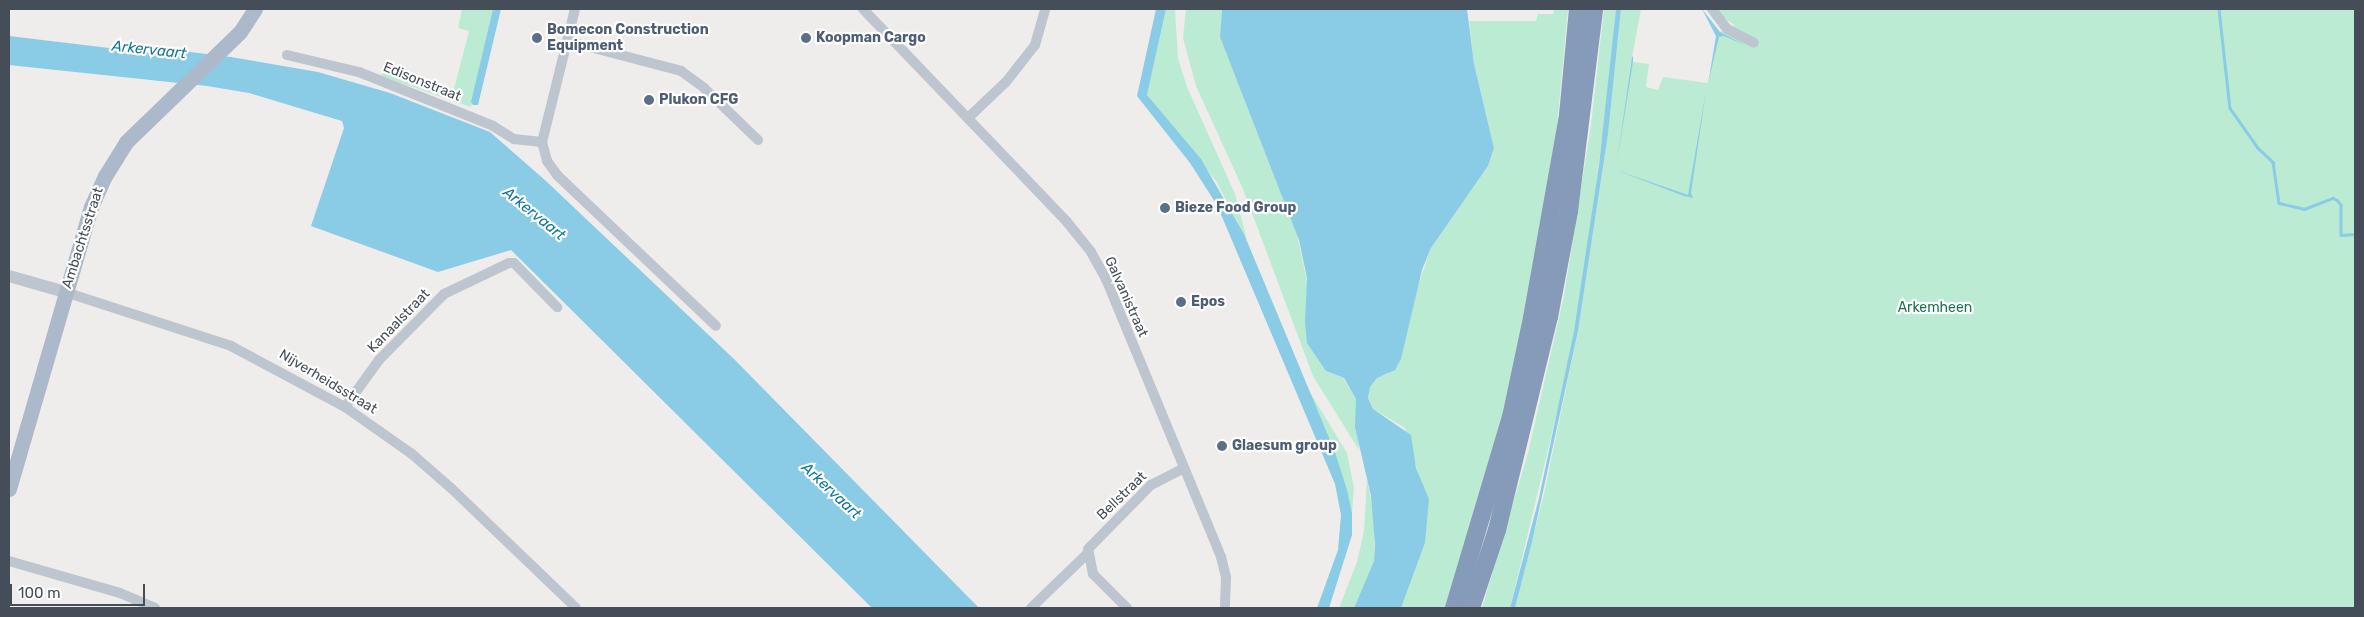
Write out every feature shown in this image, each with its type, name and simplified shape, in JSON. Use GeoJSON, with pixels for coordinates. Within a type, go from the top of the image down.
{"type":"FeatureCollection","features":[{"type":"Feature","properties":{"kind":"highway"},"geometry":{"type":"LineString","coordinates":[[1454,608],[1511,417],[1532,318],[1568,116],[1578,9]]}},
{"type":"Feature","properties":{"kind":"highway"},"geometry":{"type":"LineString","coordinates":[[1472,608],[1497,530],[1549,317],[1568,211],[1594,9]]}},
{"type":"Feature","properties":{"kind":"main road","name":"Ambachtsstraat"},"geometry":{"type":"LineString","coordinates":[[9,489],[91,207],[105,176],[126,142],[240,32],[255,9]]}},
{"type":"Feature","properties":{"kind":"street"},"geometry":{"type":"LineString","coordinates":[[575,9],[542,142],[547,161],[557,175],[716,326]]}},
{"type":"Feature","properties":{"kind":"street","name":"Galvanistraat"},"geometry":{"type":"LineString","coordinates":[[863,9],[1067,222],[1091,252],[1106,279],[1221,557],[1226,578],[1225,608]]}},
{"type":"Feature","properties":{"kind":"street"},"geometry":{"type":"LineString","coordinates":[[968,118],[1006,82],[1035,45],[1045,9]]}},
{"type":"Feature","properties":{"kind":"street"},"geometry":{"type":"LineString","coordinates":[[1712,9],[1727,29],[1754,43]]}},
{"type":"Feature","properties":{"kind":"street"},"geometry":{"type":"LineString","coordinates":[[567,41],[681,71],[704,88],[758,140]]}},
{"type":"Feature","properties":{"kind":"street","name":"Edisonstraat"},"geometry":{"type":"LineString","coordinates":[[287,55],[359,72],[493,126],[514,139],[542,142]]}},
{"type":"Feature","properties":{"kind":"street","name":"Kanaalstraat"},"geometry":{"type":"LineString","coordinates":[[345,407],[378,360],[444,294],[509,263],[514,263],[557,307]]}},
{"type":"Feature","properties":{"kind":"street","name":"Nijverheidsstraat"},"geometry":{"type":"LineString","coordinates":[[9,276],[65,292],[231,346],[345,407],[412,454],[451,488],[576,608]]}},
{"type":"Feature","properties":{"kind":"street","name":"Bellstraat"},"geometry":{"type":"LineString","coordinates":[[1031,608],[1088,553],[1088,549],[1150,485],[1183,469]]}},
{"type":"Feature","properties":{"kind":"street"},"geometry":{"type":"LineString","coordinates":[[1088,553],[1093,574],[1128,608]]}},
{"type":"Feature","properties":{"kind":"street"},"geometry":{"type":"LineString","coordinates":[[9,561],[112,590],[155,608]]}},
{"type":"Feature","properties":{"kind":"green space"},"geometry":{"type":"Polygon","coordinates":[[[462,9],[493,9],[471,107],[381,76],[384,68],[454,89],[469,31],[458,28],[462,9]]]}},
{"type":"Feature","properties":{"kind":"green space"},"geometry":{"type":"Polygon","coordinates":[[[1166,9],[1175,9],[1178,58],[1187,87],[1235,194],[1247,240],[1216,181],[1147,95],[1166,9]]]}},
{"type":"Feature","properties":{"kind":"green space"},"geometry":{"type":"Polygon","coordinates":[[[1186,9],[1222,9],[1220,37],[1295,225],[1326,371],[1343,378],[1356,399],[1359,450],[1313,376],[1243,189],[1196,86],[1183,38],[1186,9]]]}},
{"type":"Feature","properties":{"kind":"green space"},"geometry":{"type":"Polygon","coordinates":[[[1554,9],[1568,9],[1553,169],[1526,322],[1477,517],[1448,608],[1401,608],[1425,543],[1420,480],[1405,428],[1373,409],[1368,398],[1370,387],[1378,377],[1388,374],[1431,248],[1488,166],[1494,148],[1474,64],[1469,21],[1536,21],[1538,14],[1553,14],[1554,9]]]}},
{"type":"Feature","properties":{"kind":"green space"},"geometry":{"type":"Polygon","coordinates":[[[1604,9],[1616,9],[1608,93],[1584,276],[1566,375],[1510,608],[1482,608],[1528,453],[1564,296],[1591,125],[1604,9]]]}},
{"type":"Feature","properties":{"kind":"green space","name":"Arkemheen"},"geometry":{"type":"Polygon","coordinates":[[[1621,9],[1641,9],[1628,79],[1633,62],[1649,64],[1646,87],[1658,90],[1663,77],[1708,83],[1720,31],[1729,34],[1734,25],[1722,16],[1719,9],[2355,9],[2355,608],[1515,608],[1544,494],[1578,331],[1608,134],[1621,9]]]}},
{"type":"Feature","properties":{"kind":"green space"},"geometry":{"type":"Polygon","coordinates":[[[1308,389],[1347,453],[1354,488],[1352,513],[1335,452],[1308,389]]]}},
{"type":"Feature","properties":{"kind":"green space"},"geometry":{"type":"Polygon","coordinates":[[[1367,479],[1375,522],[1374,561],[1354,608],[1339,608],[1357,562],[1364,531],[1367,479]]]}},
{"type":"Feature","properties":{"kind":"water"},"geometry":{"type":"Polygon","coordinates":[[[493,9],[501,9],[478,105],[473,105],[471,102],[493,9]]]}},
{"type":"Feature","properties":{"kind":"water"},"geometry":{"type":"Polygon","coordinates":[[[1156,9],[1166,9],[1147,95],[1201,159],[1244,234],[1335,452],[1347,490],[1352,513],[1352,535],[1329,608],[1317,608],[1338,550],[1341,515],[1335,484],[1217,205],[1190,163],[1137,96],[1156,9]]]}},
{"type":"Feature","properties":{"kind":"water"},"geometry":{"type":"Polygon","coordinates":[[[1222,9],[1467,9],[1474,64],[1494,148],[1488,166],[1431,248],[1422,270],[1401,359],[1395,370],[1377,378],[1370,387],[1368,398],[1373,409],[1411,435],[1416,468],[1429,499],[1425,543],[1401,608],[1354,608],[1374,561],[1375,544],[1371,496],[1355,427],[1356,399],[1344,378],[1326,371],[1307,343],[1305,323],[1307,278],[1299,240],[1220,37],[1222,9]]]}},
{"type":"Feature","properties":{"kind":"water"},"geometry":{"type":"Polygon","coordinates":[[[1616,9],[1621,9],[1608,134],[1578,331],[1532,542],[1515,608],[1510,608],[1539,498],[1574,331],[1599,165],[1616,9]]]}},
{"type":"Feature","properties":{"kind":"water"},"geometry":{"type":"Polygon","coordinates":[[[1702,9],[1720,32],[1747,46],[1724,36],[1719,37],[1708,84],[1716,36],[1702,9]]]}},
{"type":"Feature","properties":{"kind":"water","name":"Arkervaart"},"geometry":{"type":"Polygon","coordinates":[[[9,36],[176,56],[182,51],[231,57],[318,72],[390,93],[490,132],[546,181],[734,359],[979,608],[872,608],[511,250],[438,272],[311,226],[344,128],[342,121],[249,93],[207,86],[9,65],[9,36]]]}},
{"type":"Feature","properties":{"kind":"water"},"geometry":{"type":"Polygon","coordinates":[[[1632,57],[1633,62],[1617,162],[1632,57]]]}},
{"type":"Feature","properties":{"kind":"water"},"geometry":{"type":"Polygon","coordinates":[[[1706,91],[1691,193],[1693,198],[1616,170],[1688,195],[1706,91]]]}},
{"type":"Feature","properties":{"kind":"waterway"},"geometry":{"type":"LineString","coordinates":[[2219,9],[2230,108],[2258,148],[2273,162],[2279,203],[2304,209],[2333,198],[2341,205],[2341,235],[2355,234]]}},
{"type":"Feature","properties":{"kind":"place","name":"Bomecon Construction Equipment"},"geometry":{"type":"Point","coordinates":[537,38]}},
{"type":"Feature","properties":{"kind":"place","name":"Koopman Cargo"},"geometry":{"type":"Point","coordinates":[806,38]}},
{"type":"Feature","properties":{"kind":"place","name":"Plukon CFG"},"geometry":{"type":"Point","coordinates":[649,100]}},
{"type":"Feature","properties":{"kind":"place","name":"Bieze Food Group"},"geometry":{"type":"Point","coordinates":[1165,208]}},
{"type":"Feature","properties":{"kind":"place","name":"Epos"},"geometry":{"type":"Point","coordinates":[1181,302]}},
{"type":"Feature","properties":{"kind":"place","name":"Glaesum group"},"geometry":{"type":"Point","coordinates":[1222,446]}}]}
